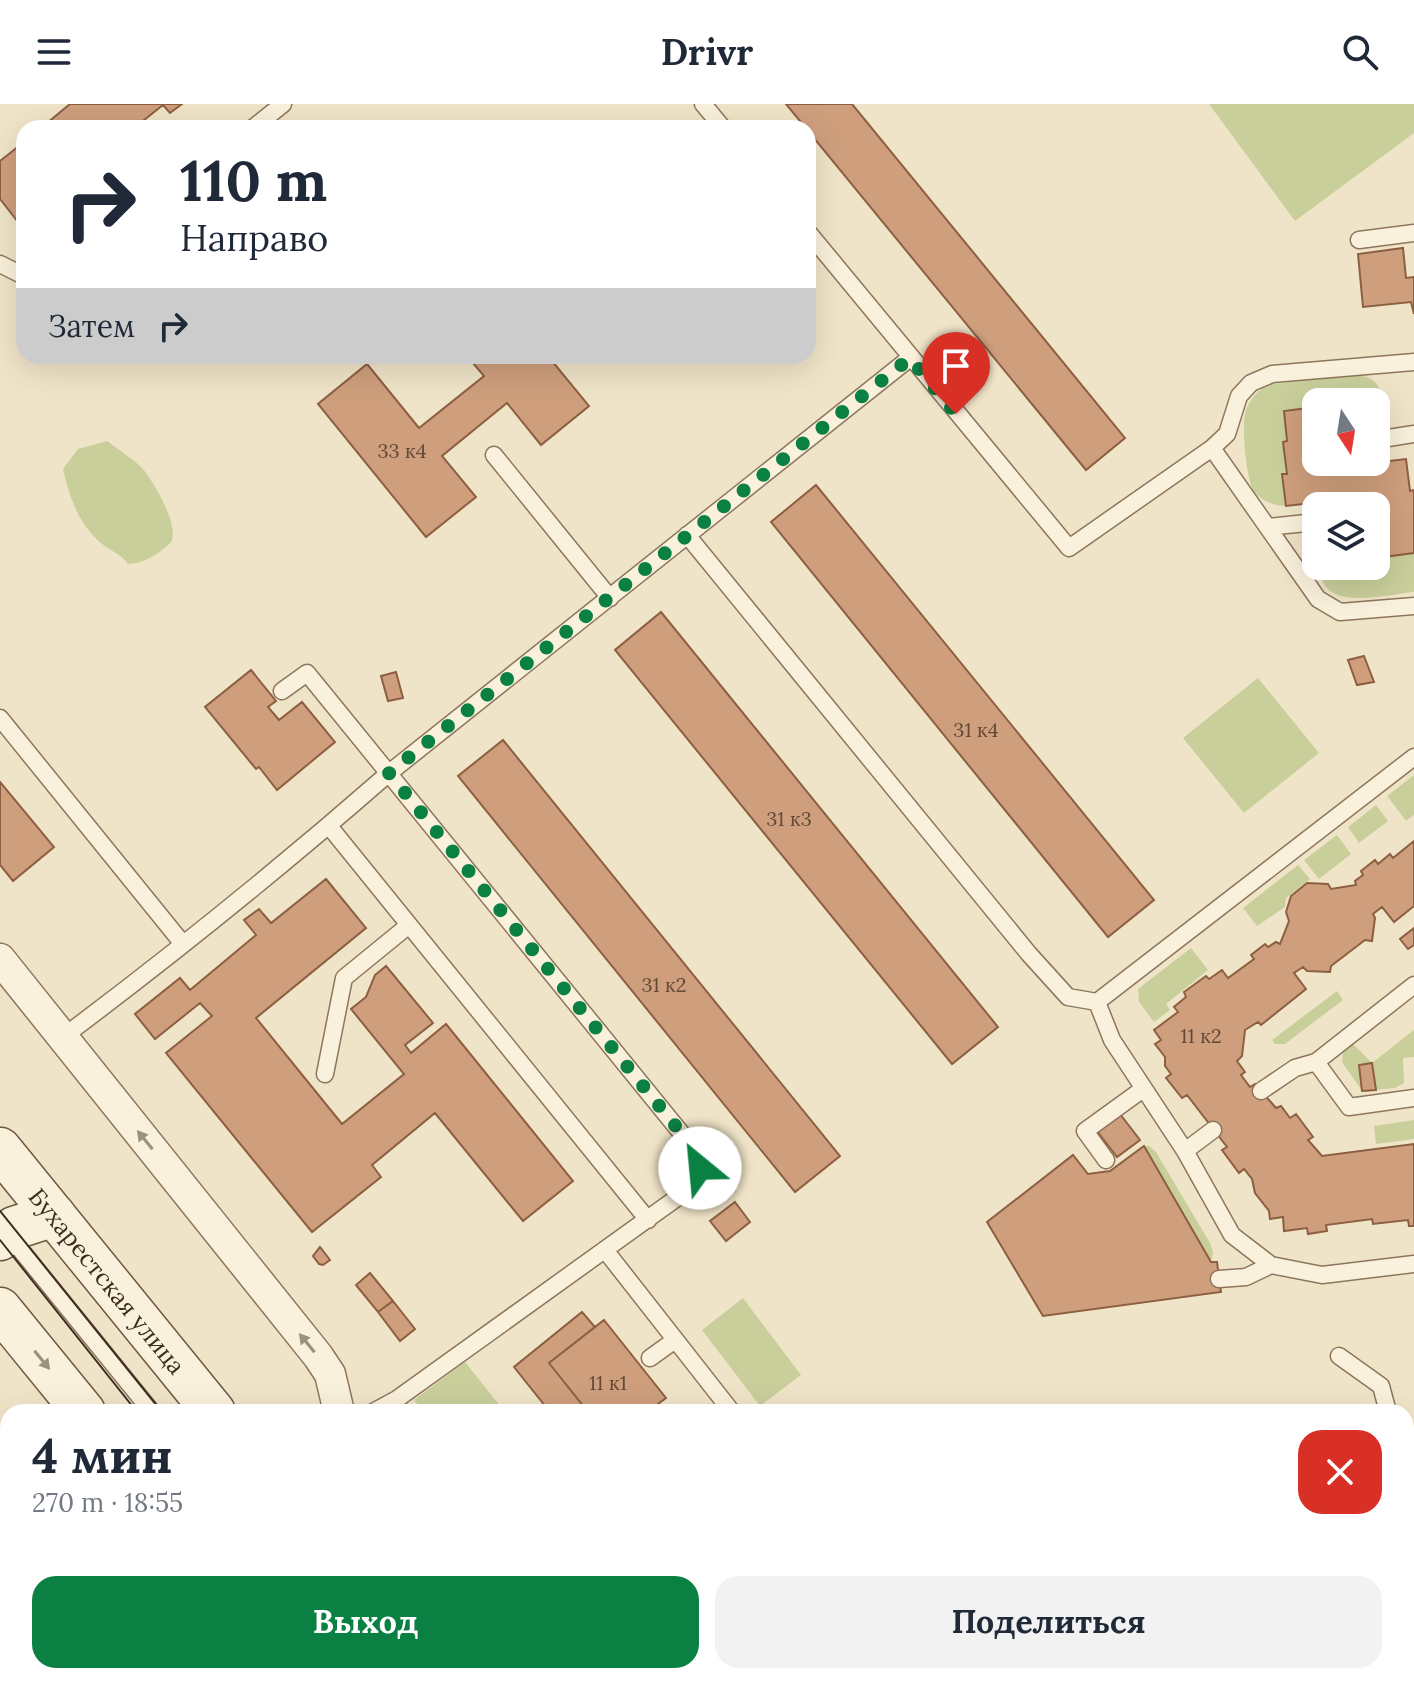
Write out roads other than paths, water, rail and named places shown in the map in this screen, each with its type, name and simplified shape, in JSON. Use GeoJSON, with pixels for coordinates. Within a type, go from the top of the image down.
{"type":"FeatureCollection","features":[{"type":"Feature","properties":{"kind":"main road","name":"Бухарестская улица"},"geometry":{"type":"LineString","coordinates":[[0,1149],[208,1404]]}},
{"type":"Feature","properties":{"kind":"main road"},"geometry":{"type":"LineString","coordinates":[[2,1233],[54,1215]]}},
{"type":"Feature","properties":{"kind":"main road"},"geometry":{"type":"LineString","coordinates":[[0,1309],[77,1404]]}},
{"type":"Feature","properties":{"kind":"street"},"geometry":{"type":"LineString","coordinates":[[0,959],[318,1356],[330,1374],[337,1404]]}},
{"type":"Feature","properties":{"kind":"lane"},"geometry":{"type":"LineString","coordinates":[[263,120],[283,104]]}},
{"type":"Feature","properties":{"kind":"lane"},"geometry":{"type":"LineString","coordinates":[[703,104],[716,120]]}},
{"type":"Feature","properties":{"kind":"lane"},"geometry":{"type":"LineString","coordinates":[[1359,240],[1414,233]]}},
{"type":"Feature","properties":{"kind":"lane"},"geometry":{"type":"LineString","coordinates":[[816,242],[1069,548],[1212,448],[1227,434],[1239,396],[1251,383],[1272,374],[1414,362]]}},
{"type":"Feature","properties":{"kind":"lane"},"geometry":{"type":"LineString","coordinates":[[63,1037],[183,944],[329,826],[389,773],[910,358]]}},
{"type":"Feature","properties":{"kind":"lane"},"geometry":{"type":"LineString","coordinates":[[1390,438],[1414,434]]}},
{"type":"Feature","properties":{"kind":"lane"},"geometry":{"type":"LineString","coordinates":[[1212,448],[1318,599],[1340,612],[1414,606]]}},
{"type":"Feature","properties":{"kind":"lane"},"geometry":{"type":"LineString","coordinates":[[494,455],[610,598]]}},
{"type":"Feature","properties":{"kind":"lane"},"geometry":{"type":"LineString","coordinates":[[1268,527],[1302,523]]}},
{"type":"Feature","properties":{"kind":"lane"},"geometry":{"type":"LineString","coordinates":[[687,535],[1029,954],[1068,997],[1097,1002],[1414,757]]}},
{"type":"Feature","properties":{"kind":"lane"},"geometry":{"type":"LineString","coordinates":[[282,691],[307,673],[695,1150],[700,1168],[692,1187],[388,1404]]}},
{"type":"Feature","properties":{"kind":"lane"},"geometry":{"type":"LineString","coordinates":[[0,718],[183,944]]}},
{"type":"Feature","properties":{"kind":"lane"},"geometry":{"type":"LineString","coordinates":[[329,826],[648,1220]]}},
{"type":"Feature","properties":{"kind":"lane"},"geometry":{"type":"LineString","coordinates":[[325,1074],[344,978],[409,925]]}},
{"type":"Feature","properties":{"kind":"lane"},"geometry":{"type":"LineString","coordinates":[[1261,1091],[1295,1068],[1316,1062],[1414,985]]}},
{"type":"Feature","properties":{"kind":"lane"},"geometry":{"type":"LineString","coordinates":[[1097,1002],[1112,1040],[1185,1151],[1232,1235],[1271,1265],[1322,1275],[1414,1264]]}},
{"type":"Feature","properties":{"kind":"lane"},"geometry":{"type":"LineString","coordinates":[[1316,1062],[1349,1107],[1414,1098]]}},
{"type":"Feature","properties":{"kind":"lane"},"geometry":{"type":"LineString","coordinates":[[1106,1160],[1085,1131],[1143,1089]]}},
{"type":"Feature","properties":{"kind":"lane"},"geometry":{"type":"LineString","coordinates":[[1185,1151],[1213,1130]]}},
{"type":"Feature","properties":{"kind":"lane"},"geometry":{"type":"LineString","coordinates":[[2,1233],[145,1404]]}},
{"type":"Feature","properties":{"kind":"lane"},"geometry":{"type":"LineString","coordinates":[[605,1250],[726,1404]]}},
{"type":"Feature","properties":{"kind":"lane"},"geometry":{"type":"LineString","coordinates":[[1219,1279],[1246,1277],[1271,1265]]}},
{"type":"Feature","properties":{"kind":"lane"},"geometry":{"type":"LineString","coordinates":[[650,1358],[675,1340]]}},
{"type":"Feature","properties":{"kind":"lane"},"geometry":{"type":"LineString","coordinates":[[1339,1356],[1381,1386],[1386,1404]]}},
{"type":"Feature","properties":{"kind":"tram line"},"geometry":{"type":"LineString","coordinates":[[0,1211],[156,1404]]}},
{"type":"Feature","properties":{"kind":"tram line"},"geometry":{"type":"LineString","coordinates":[[0,1240],[131,1404]]}}]}
